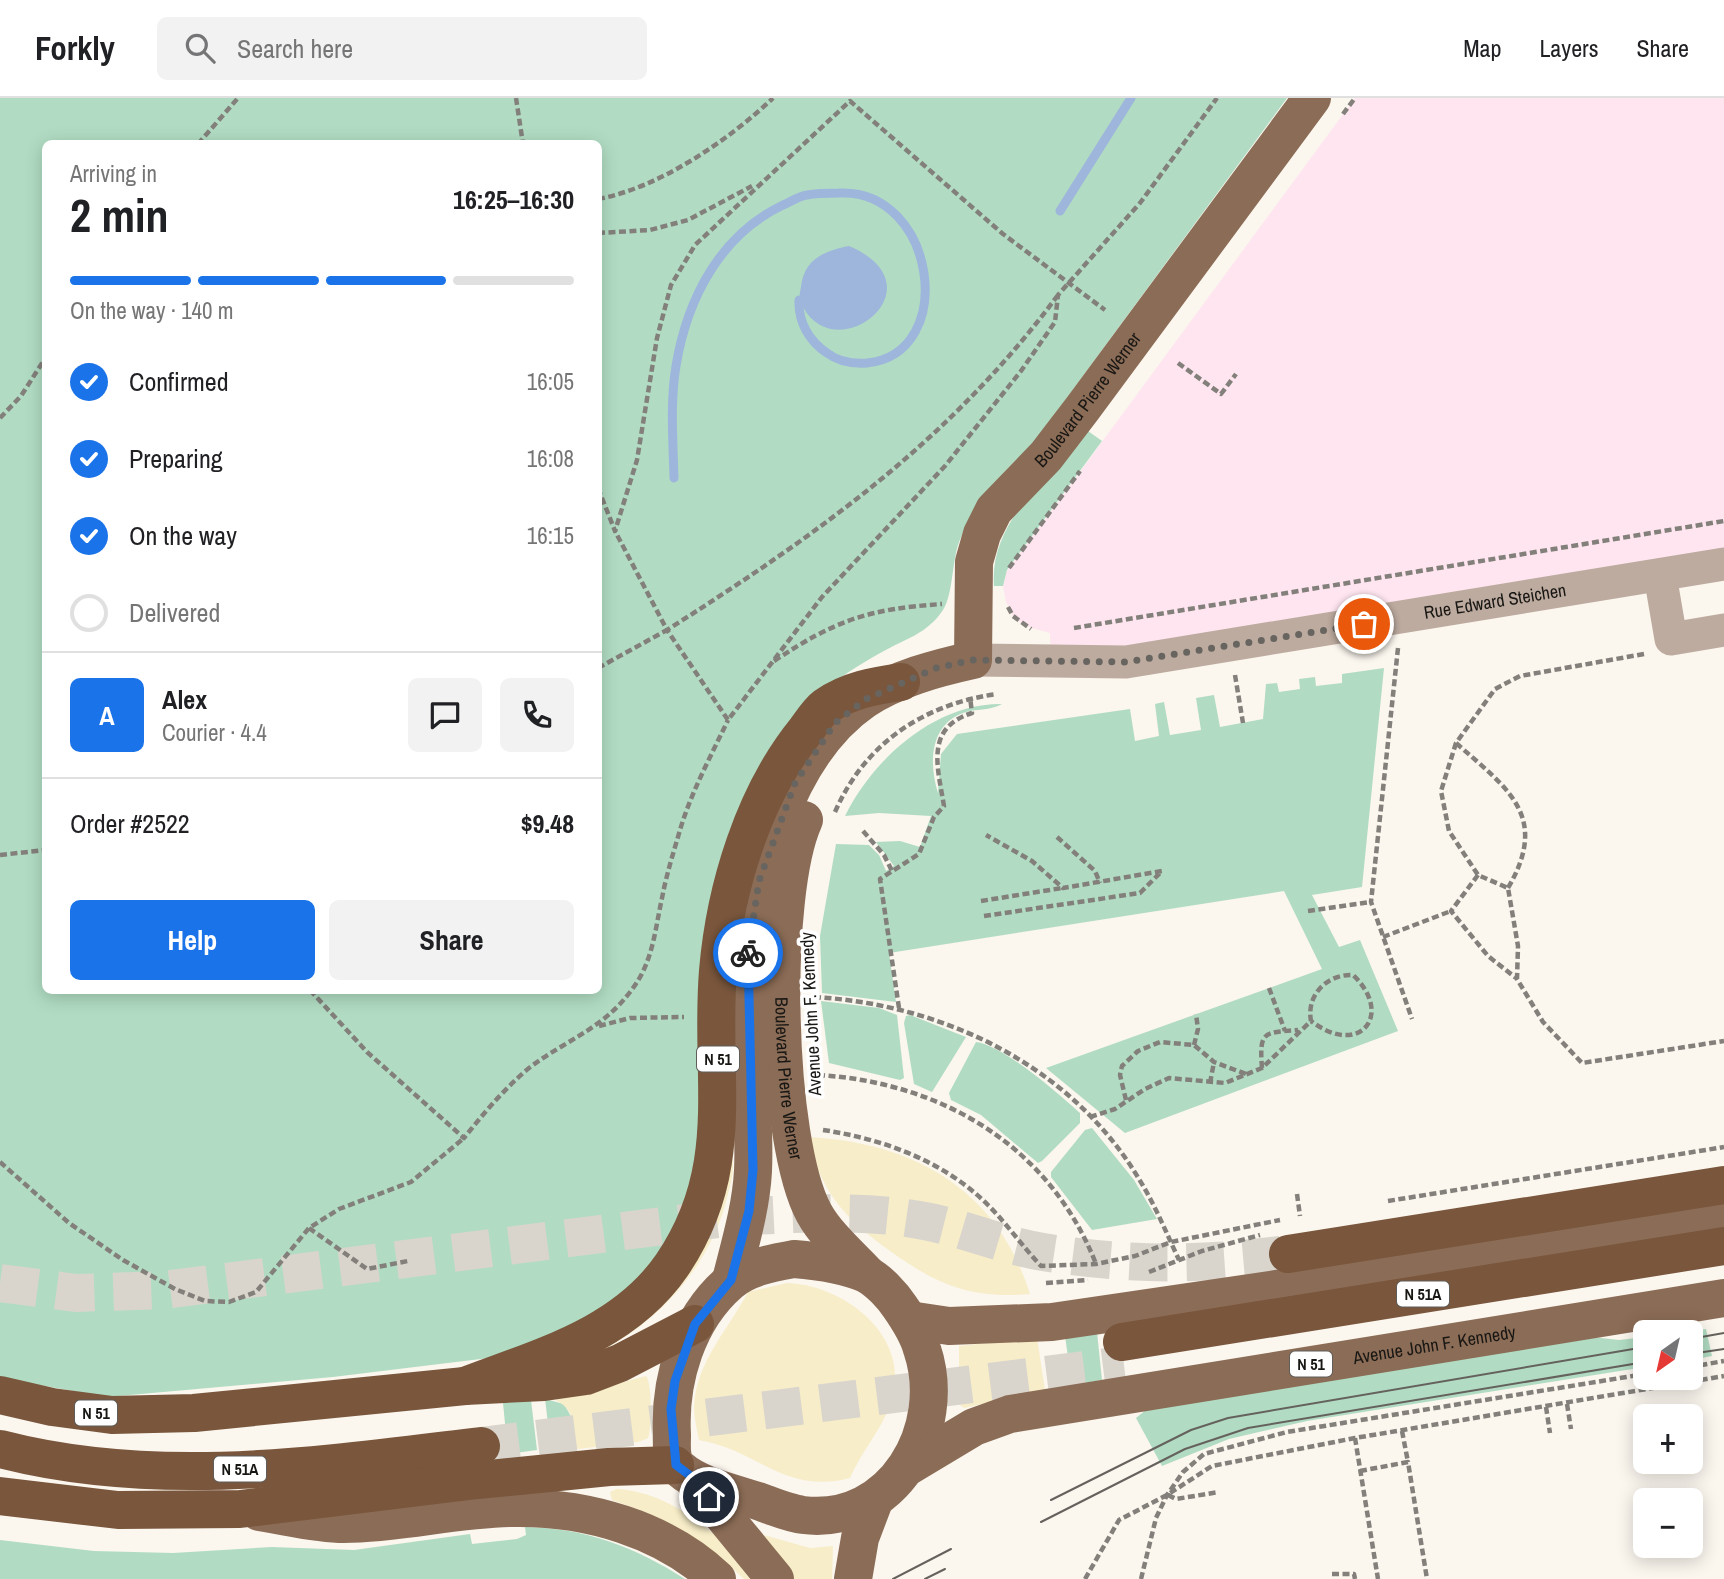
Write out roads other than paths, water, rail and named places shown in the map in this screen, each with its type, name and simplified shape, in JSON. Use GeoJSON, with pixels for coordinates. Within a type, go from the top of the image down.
{"type":"FeatureCollection","features":[{"type":"Feature","properties":{"kind":"highway","name":"N 51"},"geometry":{"type":"LineString","coordinates":[[465,1386],[572,1346],[617,1322],[644,1298],[670,1267],[690,1235],[705,1197],[716,1149],[720,1088],[716,1017],[718,972],[723,924],[736,871],[776,775],[797,741],[825,707],[859,689],[901,682]]}},
{"type":"Feature","properties":{"kind":"highway"},"geometry":{"type":"LineString","coordinates":[[1288,1254],[1724,1185]]}},
{"type":"Feature","properties":{"kind":"highway","name":"N 51A"},"geometry":{"type":"LineString","coordinates":[[1724,1246],[1123,1354],[1724,1269]]}},
{"type":"Feature","properties":{"kind":"highway","name":"N 51"},"geometry":{"type":"LineString","coordinates":[[0,1395],[52,1407],[112,1415],[194,1413],[465,1386],[544,1382],[586,1376],[620,1363],[695,1324]]}},
{"type":"Feature","properties":{"kind":"highway","name":"N 51A"},"geometry":{"type":"LineString","coordinates":[[0,1424],[87,1442],[149,1448],[227,1448],[481,1434],[319,1465],[147,1473],[83,1465],[0,1449]]}},
{"type":"Feature","properties":{"kind":"highway","name":"N 51"},"geometry":{"type":"LineString","coordinates":[[0,1496],[118,1510],[240,1509],[608,1467],[684,1471]]}},
{"type":"Feature","properties":{"kind":"main road","name":"Boulevard Pierre Werner"},"geometry":{"type":"LineString","coordinates":[[731,1280],[749,1211],[753,1170],[746,975],[750,929],[759,881],[780,818],[811,755],[835,723],[866,699],[901,682],[936,668],[973,660],[974,562],[982,534],[994,510],[1046,456],[1082,410],[1312,98]]}},
{"type":"Feature","properties":{"kind":"main road","name":"Boulevard Pierre Werner"},"geometry":{"type":"LineString","coordinates":[[867,1275],[815,1214],[801,1181],[788,1107],[781,978],[783,932],[788,882],[802,825],[820,785],[843,747],[870,712],[901,682]]}},
{"type":"Feature","properties":{"kind":"main road"},"geometry":{"type":"LineString","coordinates":[[909,1320],[949,1326],[1052,1322],[1284,1288],[1724,1217]]}},
{"type":"Feature","properties":{"kind":"main road","name":"N 51"},"geometry":{"type":"LineString","coordinates":[[794,1259],[829,1262],[867,1275],[892,1295],[909,1320],[923,1350],[928,1405],[909,1466],[894,1485],[874,1501],[849,1512],[802,1515],[684,1471],[671,1409],[675,1381],[695,1324],[731,1280],[760,1266],[794,1259]]}},
{"type":"Feature","properties":{"kind":"main road","name":"Avenue John F. Kennedy"},"geometry":{"type":"LineString","coordinates":[[909,1466],[974,1427],[1010,1414],[1724,1297]]}},
{"type":"Feature","properties":{"kind":"main road"},"geometry":{"type":"LineString","coordinates":[[684,1471],[775,1579]]}},
{"type":"Feature","properties":{"kind":"main road"},"geometry":{"type":"LineString","coordinates":[[853,1579],[859,1538],[874,1501]]}},
{"type":"Feature","properties":{"kind":"main road"},"geometry":{"type":"LineString","coordinates":[[240,1509],[343,1524],[515,1507],[570,1511],[640,1530],[672,1545],[717,1579]]}},
{"type":"Feature","properties":{"kind":"street","name":"Rue Edward Steichen"},"geometry":{"type":"LineString","coordinates":[[973,660],[1126,662],[1724,564]]}},
{"type":"Feature","properties":{"kind":"street"},"geometry":{"type":"LineString","coordinates":[[1660,575],[1671,639],[1724,630]]}},
{"type":"Feature","properties":{"kind":"water"},"geometry":{"type":"Polygon","coordinates":[[[849,246],[875,263],[886,281],[885,299],[874,315],[857,326],[838,330],[819,324],[803,307],[800,293],[803,277],[811,263],[824,254],[849,246]]]}},
{"type":"Feature","properties":{"kind":"waterway"},"geometry":{"type":"LineString","coordinates":[[1060,211],[1131,98]]}},
{"type":"Feature","properties":{"kind":"waterway"},"geometry":{"type":"LineString","coordinates":[[674,478],[673,393],[681,341],[688,317],[710,272],[724,251],[741,233],[761,218],[798,198],[839,193],[872,198],[897,216],[915,242],[924,273],[924,304],[915,332],[896,353],[867,363],[846,362],[832,356],[815,343],[806,330],[800,316],[799,300]]}},
{"type":"Feature","properties":{"kind":"tunnel"},"geometry":{"type":"LineString","coordinates":[[0,1283],[76,1293],[164,1290],[733,1217],[803,1214],[873,1214],[919,1220],[1027,1249],[1106,1260],[1195,1262],[1288,1254]]}},
{"type":"Feature","properties":{"kind":"tunnel"},"geometry":{"type":"LineString","coordinates":[[481,1446],[1124,1365]]}},
{"type":"Feature","properties":{"kind":"tram line"},"geometry":{"type":"LineString","coordinates":[[1703,1337],[1724,1333]]}},
{"type":"Feature","properties":{"kind":"tram line"},"geometry":{"type":"LineString","coordinates":[[1051,1500],[1191,1430],[1228,1418],[1633,1349]]}},
{"type":"Feature","properties":{"kind":"tram line"},"geometry":{"type":"LineString","coordinates":[[1703,1352],[1724,1349]]}},
{"type":"Feature","properties":{"kind":"tram line"},"geometry":{"type":"LineString","coordinates":[[1041,1522],[1185,1449],[1248,1428],[1633,1364]]}},
{"type":"Feature","properties":{"kind":"tram line"},"geometry":{"type":"LineString","coordinates":[[893,1579],[951,1549]]}},
{"type":"Feature","properties":{"kind":"tram line"},"geometry":{"type":"LineString","coordinates":[[925,1579],[945,1569]]}}]}
